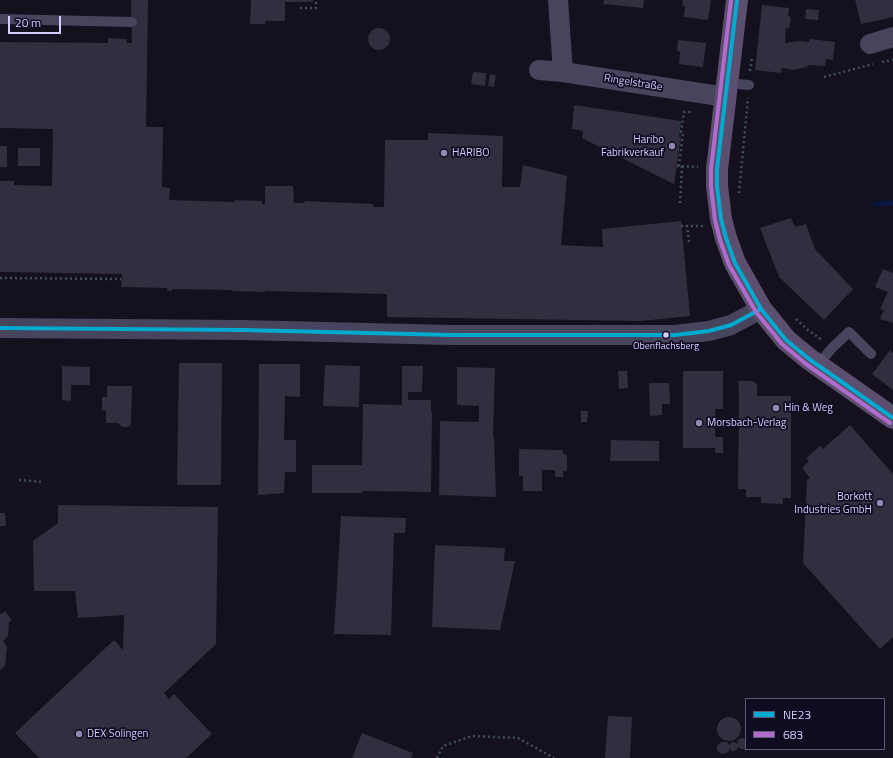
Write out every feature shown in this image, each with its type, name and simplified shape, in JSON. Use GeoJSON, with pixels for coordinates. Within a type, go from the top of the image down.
{"type":"FeatureCollection","features":[{"type":"Feature","properties":{"kind":"main road"},"geometry":{"type":"LineString","coordinates":[[737,0],[717,170],[717,186],[721,218],[735,263],[761,309],[786,340],[797,350],[893,418]]}},
{"type":"Feature","properties":{"kind":"street"},"geometry":{"type":"LineString","coordinates":[[558,0],[563,72]]}},
{"type":"Feature","properties":{"kind":"street"},"geometry":{"type":"LineString","coordinates":[[870,44],[893,37]]}},
{"type":"Feature","properties":{"kind":"street","name":"Ringelstraße"},"geometry":{"type":"LineString","coordinates":[[539,70],[726,90]]}},
{"type":"Feature","properties":{"kind":"street"},"geometry":{"type":"LineString","coordinates":[[0,328],[250,330],[452,335],[675,335],[709,331],[731,325],[761,309]]}},
{"type":"Feature","properties":{"kind":"lane"},"geometry":{"type":"LineString","coordinates":[[0,19],[132,22]]}},
{"type":"Feature","properties":{"kind":"lane"},"geometry":{"type":"LineString","coordinates":[[726,90],[749,85]]}},
{"type":"Feature","properties":{"kind":"lane"},"geometry":{"type":"LineString","coordinates":[[818,365],[848,332],[871,354]]}},
{"type":"Feature","properties":{"kind":"path"},"geometry":{"type":"LineString","coordinates":[[300,8],[316,8],[316,0]]}},
{"type":"Feature","properties":{"kind":"path"},"geometry":{"type":"LineString","coordinates":[[824,77],[893,60]]}},
{"type":"Feature","properties":{"kind":"path"},"geometry":{"type":"LineString","coordinates":[[739,195],[749,85]]}},
{"type":"Feature","properties":{"kind":"path"},"geometry":{"type":"LineString","coordinates":[[680,203],[679,166],[684,112]]}},
{"type":"Feature","properties":{"kind":"path"},"geometry":{"type":"LineString","coordinates":[[679,166],[687,167]]}},
{"type":"Feature","properties":{"kind":"path"},"geometry":{"type":"LineString","coordinates":[[681,226],[708,226]]}},
{"type":"Feature","properties":{"kind":"path"},"geometry":{"type":"LineString","coordinates":[[687,226],[689,242]]}},
{"type":"Feature","properties":{"kind":"path"},"geometry":{"type":"LineString","coordinates":[[0,278],[121,280]]}},
{"type":"Feature","properties":{"kind":"path"},"geometry":{"type":"LineString","coordinates":[[792,314],[808,330],[832,348]]}},
{"type":"Feature","properties":{"kind":"path"},"geometry":{"type":"LineString","coordinates":[[19,480],[43,482]]}},
{"type":"Feature","properties":{"kind":"path"},"geometry":{"type":"LineString","coordinates":[[437,758],[443,746],[472,736],[518,738],[554,758]]}},
{"type":"Feature","properties":{"kind":"building","name":"HARIBO"},"geometry":{"type":"Polygon","coordinates":[[[131,0],[148,0],[146,127],[163,127],[162,187],[170,188],[169,200],[235,202],[235,200],[262,201],[262,204],[265,204],[265,186],[293,186],[294,203],[305,203],[304,201],[373,204],[373,207],[384,207],[385,140],[428,140],[428,133],[503,136],[502,187],[520,187],[523,165],[567,176],[561,245],[603,247],[602,229],[681,221],[690,316],[641,321],[387,317],[387,294],[172,289],[172,291],[167,291],[167,288],[121,287],[122,274],[0,272],[0,181],[14,181],[14,185],[52,186],[53,129],[0,128],[0,42],[108,43],[108,38],[127,39],[126,43],[132,43],[131,0]]]}},
{"type":"Feature","properties":{"kind":"building"},"geometry":{"type":"Polygon","coordinates":[[[251,0],[313,0],[313,2],[285,2],[285,21],[266,21],[265,24],[250,24],[251,0]]]}},
{"type":"Feature","properties":{"kind":"building"},"geometry":{"type":"Polygon","coordinates":[[[604,0],[644,0],[643,8],[603,4],[604,0]]]}},
{"type":"Feature","properties":{"kind":"building"},"geometry":{"type":"Polygon","coordinates":[[[683,0],[711,0],[708,20],[684,17],[685,6],[682,6],[683,0]]]}},
{"type":"Feature","properties":{"kind":"building"},"geometry":{"type":"Polygon","coordinates":[[[855,0],[893,0],[893,17],[861,24],[855,0]]]}},
{"type":"Feature","properties":{"kind":"building"},"geometry":{"type":"Polygon","coordinates":[[[762,5],[789,8],[788,16],[791,17],[789,29],[786,28],[785,43],[798,41],[809,42],[810,39],[835,42],[833,60],[826,59],[825,66],[808,65],[807,67],[793,70],[782,68],[781,73],[755,70],[762,5]]]}},
{"type":"Feature","properties":{"kind":"building"},"geometry":{"type":"Polygon","coordinates":[[[806,9],[819,10],[818,20],[805,19],[806,9]]]}},
{"type":"Feature","properties":{"kind":"building"},"geometry":{"type":"Polygon","coordinates":[[[379,28],[387,31],[390,39],[387,47],[379,50],[371,47],[368,39],[371,31],[379,28]]]}},
{"type":"Feature","properties":{"kind":"building"},"geometry":{"type":"Polygon","coordinates":[[[678,40],[706,43],[703,67],[679,64],[680,52],[677,51],[678,40]]]}},
{"type":"Feature","properties":{"kind":"building"},"geometry":{"type":"Polygon","coordinates":[[[473,72],[486,73],[485,86],[471,84],[473,72]]]}},
{"type":"Feature","properties":{"kind":"building"},"geometry":{"type":"Polygon","coordinates":[[[490,74],[496,75],[494,87],[488,86],[490,74]]]}},
{"type":"Feature","properties":{"kind":"building"},"geometry":{"type":"Polygon","coordinates":[[[574,105],[681,121],[679,137],[681,137],[674,184],[582,138],[583,131],[572,129],[574,105]]]}},
{"type":"Feature","properties":{"kind":"building"},"geometry":{"type":"Polygon","coordinates":[[[0,146],[7,146],[7,167],[0,167],[0,146]]]}},
{"type":"Feature","properties":{"kind":"building"},"geometry":{"type":"Polygon","coordinates":[[[18,148],[40,148],[40,166],[18,166],[18,148]]]}},
{"type":"Feature","properties":{"kind":"building"},"geometry":{"type":"Polygon","coordinates":[[[791,218],[795,227],[806,224],[815,249],[853,289],[824,320],[779,277],[760,228],[791,218]]]}},
{"type":"Feature","properties":{"kind":"building"},"geometry":{"type":"Polygon","coordinates":[[[883,269],[893,273],[893,323],[880,319],[884,310],[880,309],[888,292],[875,287],[883,269]]]}},
{"type":"Feature","properties":{"kind":"building"},"geometry":{"type":"Polygon","coordinates":[[[890,350],[893,353],[893,390],[872,374],[890,350]]]}},
{"type":"Feature","properties":{"kind":"building"},"geometry":{"type":"Polygon","coordinates":[[[179,363],[222,363],[221,485],[177,485],[179,363]]]}},
{"type":"Feature","properties":{"kind":"building"},"geometry":{"type":"Polygon","coordinates":[[[259,364],[300,364],[300,397],[285,396],[284,440],[296,440],[296,472],[285,472],[284,493],[258,495],[259,364]]]}},
{"type":"Feature","properties":{"kind":"building"},"geometry":{"type":"Polygon","coordinates":[[[325,365],[360,366],[359,407],[323,406],[325,365]]]}},
{"type":"Feature","properties":{"kind":"building"},"geometry":{"type":"Polygon","coordinates":[[[62,366],[90,367],[90,385],[71,385],[71,401],[62,400],[62,366]]]}},
{"type":"Feature","properties":{"kind":"building"},"geometry":{"type":"Polygon","coordinates":[[[402,366],[423,366],[422,392],[408,392],[408,400],[431,400],[431,492],[362,491],[362,493],[312,493],[312,465],[362,465],[363,404],[402,405],[402,366]]]}},
{"type":"Feature","properties":{"kind":"building"},"geometry":{"type":"Polygon","coordinates":[[[457,367],[495,368],[493,437],[496,497],[439,495],[440,421],[479,422],[479,406],[457,405],[457,367]]]}},
{"type":"Feature","properties":{"kind":"building"},"geometry":{"type":"Polygon","coordinates":[[[618,371],[627,371],[628,388],[619,389],[618,371]]]}},
{"type":"Feature","properties":{"kind":"building","name":"Morsbach-Verlag"},"geometry":{"type":"Polygon","coordinates":[[[683,371],[723,371],[723,409],[715,409],[715,437],[723,437],[723,453],[715,453],[715,448],[683,448],[683,371]]]}},
{"type":"Feature","properties":{"kind":"building"},"geometry":{"type":"Polygon","coordinates":[[[738,381],[752,381],[757,384],[757,396],[791,396],[791,498],[783,498],[783,504],[761,503],[761,497],[746,497],[746,489],[738,489],[738,381]]]}},
{"type":"Feature","properties":{"kind":"building"},"geometry":{"type":"Polygon","coordinates":[[[649,383],[669,383],[670,404],[662,404],[662,415],[650,416],[649,383]]]}},
{"type":"Feature","properties":{"kind":"building"},"geometry":{"type":"Polygon","coordinates":[[[107,386],[132,386],[131,424],[128,427],[122,427],[118,423],[106,423],[106,411],[102,410],[102,397],[107,397],[107,386]]]}},
{"type":"Feature","properties":{"kind":"building"},"geometry":{"type":"Polygon","coordinates":[[[581,411],[588,411],[587,422],[581,422],[581,411]]]}},
{"type":"Feature","properties":{"kind":"building"},"geometry":{"type":"Polygon","coordinates":[[[850,425],[893,474],[893,637],[880,649],[803,563],[807,480],[810,478],[802,468],[809,461],[806,458],[820,446],[823,449],[850,425]]]}},
{"type":"Feature","properties":{"kind":"building"},"geometry":{"type":"Polygon","coordinates":[[[611,440],[659,441],[659,461],[610,461],[611,440]]]}},
{"type":"Feature","properties":{"kind":"building"},"geometry":{"type":"Polygon","coordinates":[[[519,449],[563,450],[563,454],[567,455],[567,471],[563,471],[563,477],[555,477],[555,470],[542,470],[542,491],[523,491],[523,476],[519,476],[519,449]]]}},
{"type":"Feature","properties":{"kind":"building"},"geometry":{"type":"Polygon","coordinates":[[[58,505],[218,507],[216,644],[164,693],[169,699],[174,694],[212,734],[186,758],[39,758],[15,733],[114,640],[123,650],[124,615],[78,618],[75,591],[34,591],[33,541],[58,523],[58,505]]]}},
{"type":"Feature","properties":{"kind":"building"},"geometry":{"type":"Polygon","coordinates":[[[0,513],[5,513],[6,526],[0,526],[0,513]]]}},
{"type":"Feature","properties":{"kind":"building"},"geometry":{"type":"Polygon","coordinates":[[[341,516],[406,518],[405,533],[394,533],[391,635],[334,634],[341,516]]]}},
{"type":"Feature","properties":{"kind":"building"},"geometry":{"type":"Polygon","coordinates":[[[435,545],[505,548],[504,561],[515,561],[500,630],[432,627],[435,545]]]}},
{"type":"Feature","properties":{"kind":"building"},"geometry":{"type":"Polygon","coordinates":[[[5,611],[12,620],[9,622],[8,636],[3,641],[7,647],[5,666],[0,670],[0,613],[2,614],[5,611]]]}},
{"type":"Feature","properties":{"kind":"building"},"geometry":{"type":"Polygon","coordinates":[[[608,716],[632,717],[630,758],[605,758],[608,716]]]}},
{"type":"Feature","properties":{"kind":"building"},"geometry":{"type":"Polygon","coordinates":[[[729,717],[734,718],[740,724],[740,734],[734,740],[729,741],[724,740],[718,734],[717,729],[718,724],[724,718],[729,717]]]}},
{"type":"Feature","properties":{"kind":"building"},"geometry":{"type":"Polygon","coordinates":[[[362,733],[413,753],[411,758],[352,758],[362,733]]]}},
{"type":"Feature","properties":{"kind":"building"},"geometry":{"type":"Polygon","coordinates":[[[741,738],[745,739],[745,749],[738,747],[737,750],[731,751],[730,748],[728,752],[724,754],[717,750],[717,746],[721,742],[727,742],[729,745],[732,742],[737,744],[738,740],[741,738]]]}},
{"type":"Feature","properties":{"kind":"waterway"},"geometry":{"type":"LineString","coordinates":[[875,204],[893,203]]}},
{"type":"Feature","properties":{"kind":"transit line","name":"683"},"geometry":{"type":"LineString","coordinates":[[731,0],[711,169],[711,187],[715,220],[729,265],[756,312],[782,344],[806,364],[890,423]]}},
{"type":"Feature","properties":{"kind":"transit line","name":"NE23"},"geometry":{"type":"LineString","coordinates":[[737,0],[717,169],[717,186],[721,219],[735,263],[761,309],[786,340],[809,359],[893,418]]}},
{"type":"Feature","properties":{"kind":"transit line","name":"NE23"},"geometry":{"type":"LineString","coordinates":[[0,328],[242,330],[452,335],[675,335],[709,331],[731,325],[761,309]]}},
{"type":"Feature","properties":{"kind":"place","name":"Haribo Fabrikverkauf"},"geometry":{"type":"Point","coordinates":[672,146]}},
{"type":"Feature","properties":{"kind":"place","name":"HARIBO"},"geometry":{"type":"Point","coordinates":[444,153]}},
{"type":"Feature","properties":{"kind":"place","name":"Obenflachsberg"},"geometry":{"type":"Point","coordinates":[666,335]}},
{"type":"Feature","properties":{"kind":"place","name":"Hin & Weg"},"geometry":{"type":"Point","coordinates":[776,408]}},
{"type":"Feature","properties":{"kind":"place","name":"Morsbach-Verlag"},"geometry":{"type":"Point","coordinates":[699,423]}},
{"type":"Feature","properties":{"kind":"place","name":"Borkott Industries GmbH"},"geometry":{"type":"Point","coordinates":[880,503]}},
{"type":"Feature","properties":{"kind":"place","name":"DEX Solingen"},"geometry":{"type":"Point","coordinates":[79,734]}}]}
